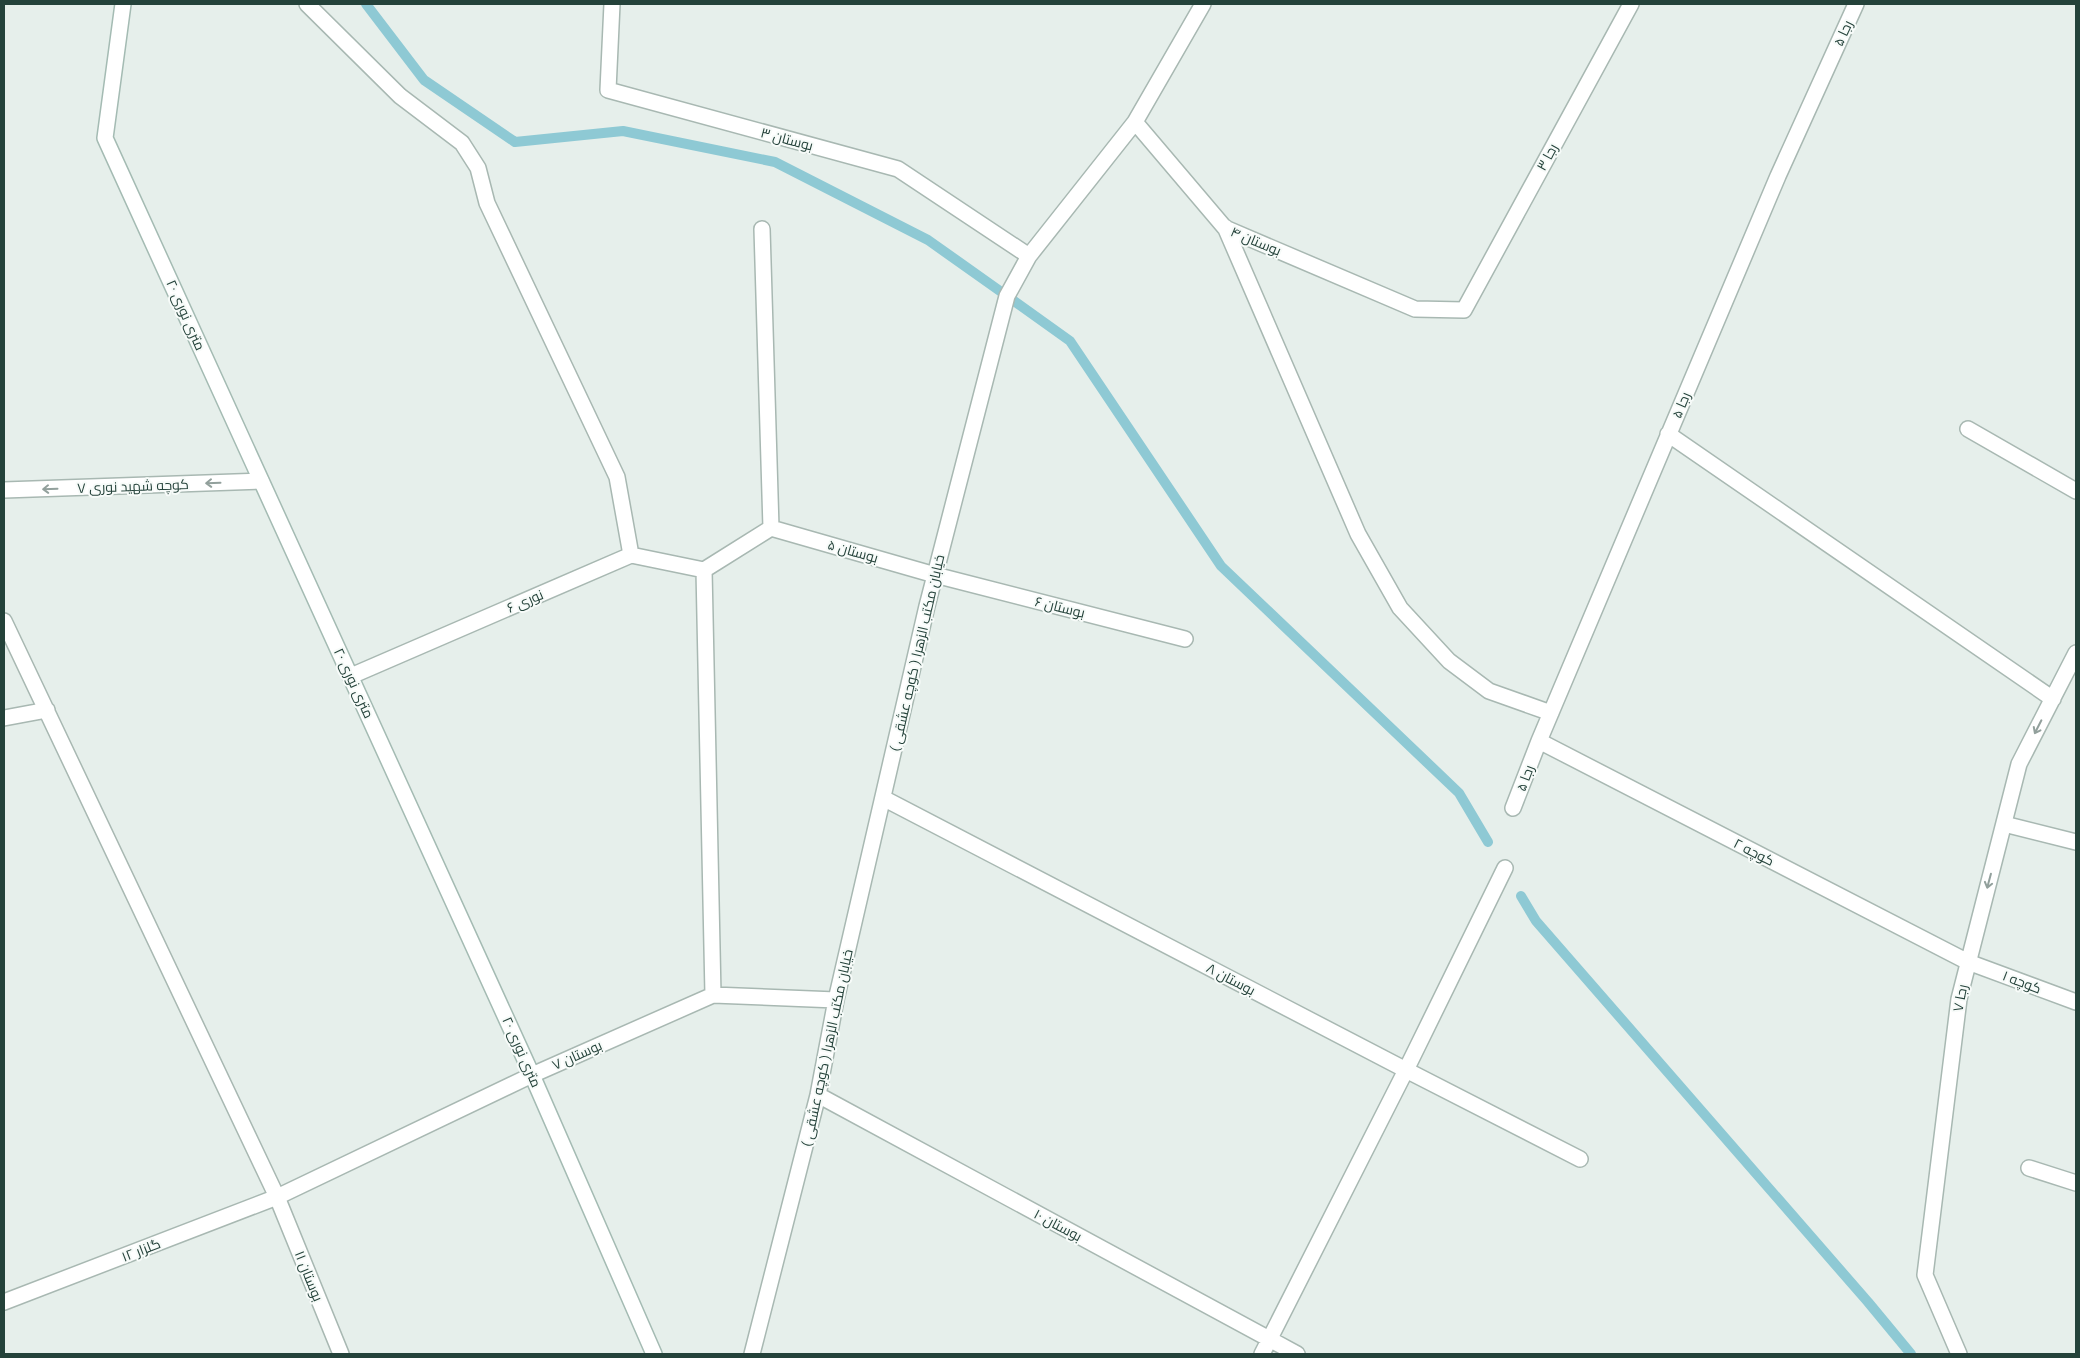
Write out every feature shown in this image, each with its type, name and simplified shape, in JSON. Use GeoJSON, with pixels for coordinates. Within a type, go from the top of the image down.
{"type":"FeatureCollection","features":[{"type":"Feature","properties":{"kind":"street","name":"۲۰ متری نوری"},"geometry":{"type":"LineString","coordinates":[[123,4],[105,138],[532,1075],[654,1354]]}},
{"type":"Feature","properties":{"kind":"street"},"geometry":{"type":"LineString","coordinates":[[307,4],[400,96],[462,143],[478,168],[487,203],[617,477],[631,555],[704,570],[771,528],[762,228]]}},
{"type":"Feature","properties":{"kind":"street","name":"بوستان ۳"},"geometry":{"type":"LineString","coordinates":[[612,4],[608,90],[898,169],[1030,256]]}},
{"type":"Feature","properties":{"kind":"street","name":"خیابان مکتب الزهرا ( کوچه عشقی )"},"geometry":{"type":"LineString","coordinates":[[752,1354],[818,1095],[836,1000],[935,575],[1007,296],[1030,256],[1135,122],[1202,4]]}},
{"type":"Feature","properties":{"kind":"street","name":"رجا ۳"},"geometry":{"type":"LineString","coordinates":[[1415,309],[1464,310],[1631,4]]}},
{"type":"Feature","properties":{"kind":"street","name":"رجا ۵"},"geometry":{"type":"LineString","coordinates":[[1513,808],[1551,712],[1778,176],[1856,4]]}},
{"type":"Feature","properties":{"kind":"street","name":"بوستان ۴"},"geometry":{"type":"LineString","coordinates":[[1135,122],[1225,227],[1415,309]]}},
{"type":"Feature","properties":{"kind":"street"},"geometry":{"type":"LineString","coordinates":[[1225,227],[1358,534],[1400,608],[1449,662],[1489,691],[1551,712]]}},
{"type":"Feature","properties":{"kind":"street"},"geometry":{"type":"LineString","coordinates":[[1968,429],[2076,491]]}},
{"type":"Feature","properties":{"kind":"street"},"geometry":{"type":"LineString","coordinates":[[1668,434],[2053,699]]}},
{"type":"Feature","properties":{"kind":"street","name":"کوچه شهید نوری ۷"},"geometry":{"type":"LineString","coordinates":[[4,490],[262,481]]}},
{"type":"Feature","properties":{"kind":"street","name":"بوستان ۵"},"geometry":{"type":"LineString","coordinates":[[771,528],[935,575]]}},
{"type":"Feature","properties":{"kind":"street","name":"نوری ۶"},"geometry":{"type":"LineString","coordinates":[[350,676],[631,555]]}},
{"type":"Feature","properties":{"kind":"street"},"geometry":{"type":"LineString","coordinates":[[704,570],[713,995]]}},
{"type":"Feature","properties":{"kind":"street","name":"بوستان ۶"},"geometry":{"type":"LineString","coordinates":[[935,575],[1185,639]]}},
{"type":"Feature","properties":{"kind":"street","name":"بوستان ۱۱"},"geometry":{"type":"LineString","coordinates":[[4,621],[278,1198],[341,1354]]}},
{"type":"Feature","properties":{"kind":"street","name":"رجا ۷"},"geometry":{"type":"LineString","coordinates":[[1959,1354],[1925,1275],[1959,999],[2019,764],[2076,653]]}},
{"type":"Feature","properties":{"kind":"street"},"geometry":{"type":"LineString","coordinates":[[4,718],[47,710]]}},
{"type":"Feature","properties":{"kind":"street","name":"کوچه ۲"},"geometry":{"type":"LineString","coordinates":[[1539,741],[1968,962]]}},
{"type":"Feature","properties":{"kind":"street","name":"بوستان ۸"},"geometry":{"type":"LineString","coordinates":[[883,798],[1580,1159]]}},
{"type":"Feature","properties":{"kind":"street"},"geometry":{"type":"LineString","coordinates":[[2004,824],[2076,842]]}},
{"type":"Feature","properties":{"kind":"street"},"geometry":{"type":"LineString","coordinates":[[1262,1354],[1406,1070],[1505,868]]}},
{"type":"Feature","properties":{"kind":"street","name":"کوچه ۱"},"geometry":{"type":"LineString","coordinates":[[1968,962],[2076,1002]]}},
{"type":"Feature","properties":{"kind":"street","name":"بوستان ۷"},"geometry":{"type":"LineString","coordinates":[[278,1198],[532,1075],[713,995],[836,1000]]}},
{"type":"Feature","properties":{"kind":"street","name":"بوستان ۱۰"},"geometry":{"type":"LineString","coordinates":[[818,1095],[1297,1354]]}},
{"type":"Feature","properties":{"kind":"street"},"geometry":{"type":"LineString","coordinates":[[2029,1168],[2076,1183]]}},
{"type":"Feature","properties":{"kind":"street","name":"گلزار ۱۲"},"geometry":{"type":"LineString","coordinates":[[4,1302],[278,1198]]}},
{"type":"Feature","properties":{"kind":"waterway"},"geometry":{"type":"LineString","coordinates":[[366,4],[424,80],[515,142],[623,131],[775,162],[928,240],[1070,341],[1221,566],[1459,793],[1488,842]]}},
{"type":"Feature","properties":{"kind":"waterway"},"geometry":{"type":"LineString","coordinates":[[1521,896],[1536,921],[1868,1302],[1911,1354]]}}]}
